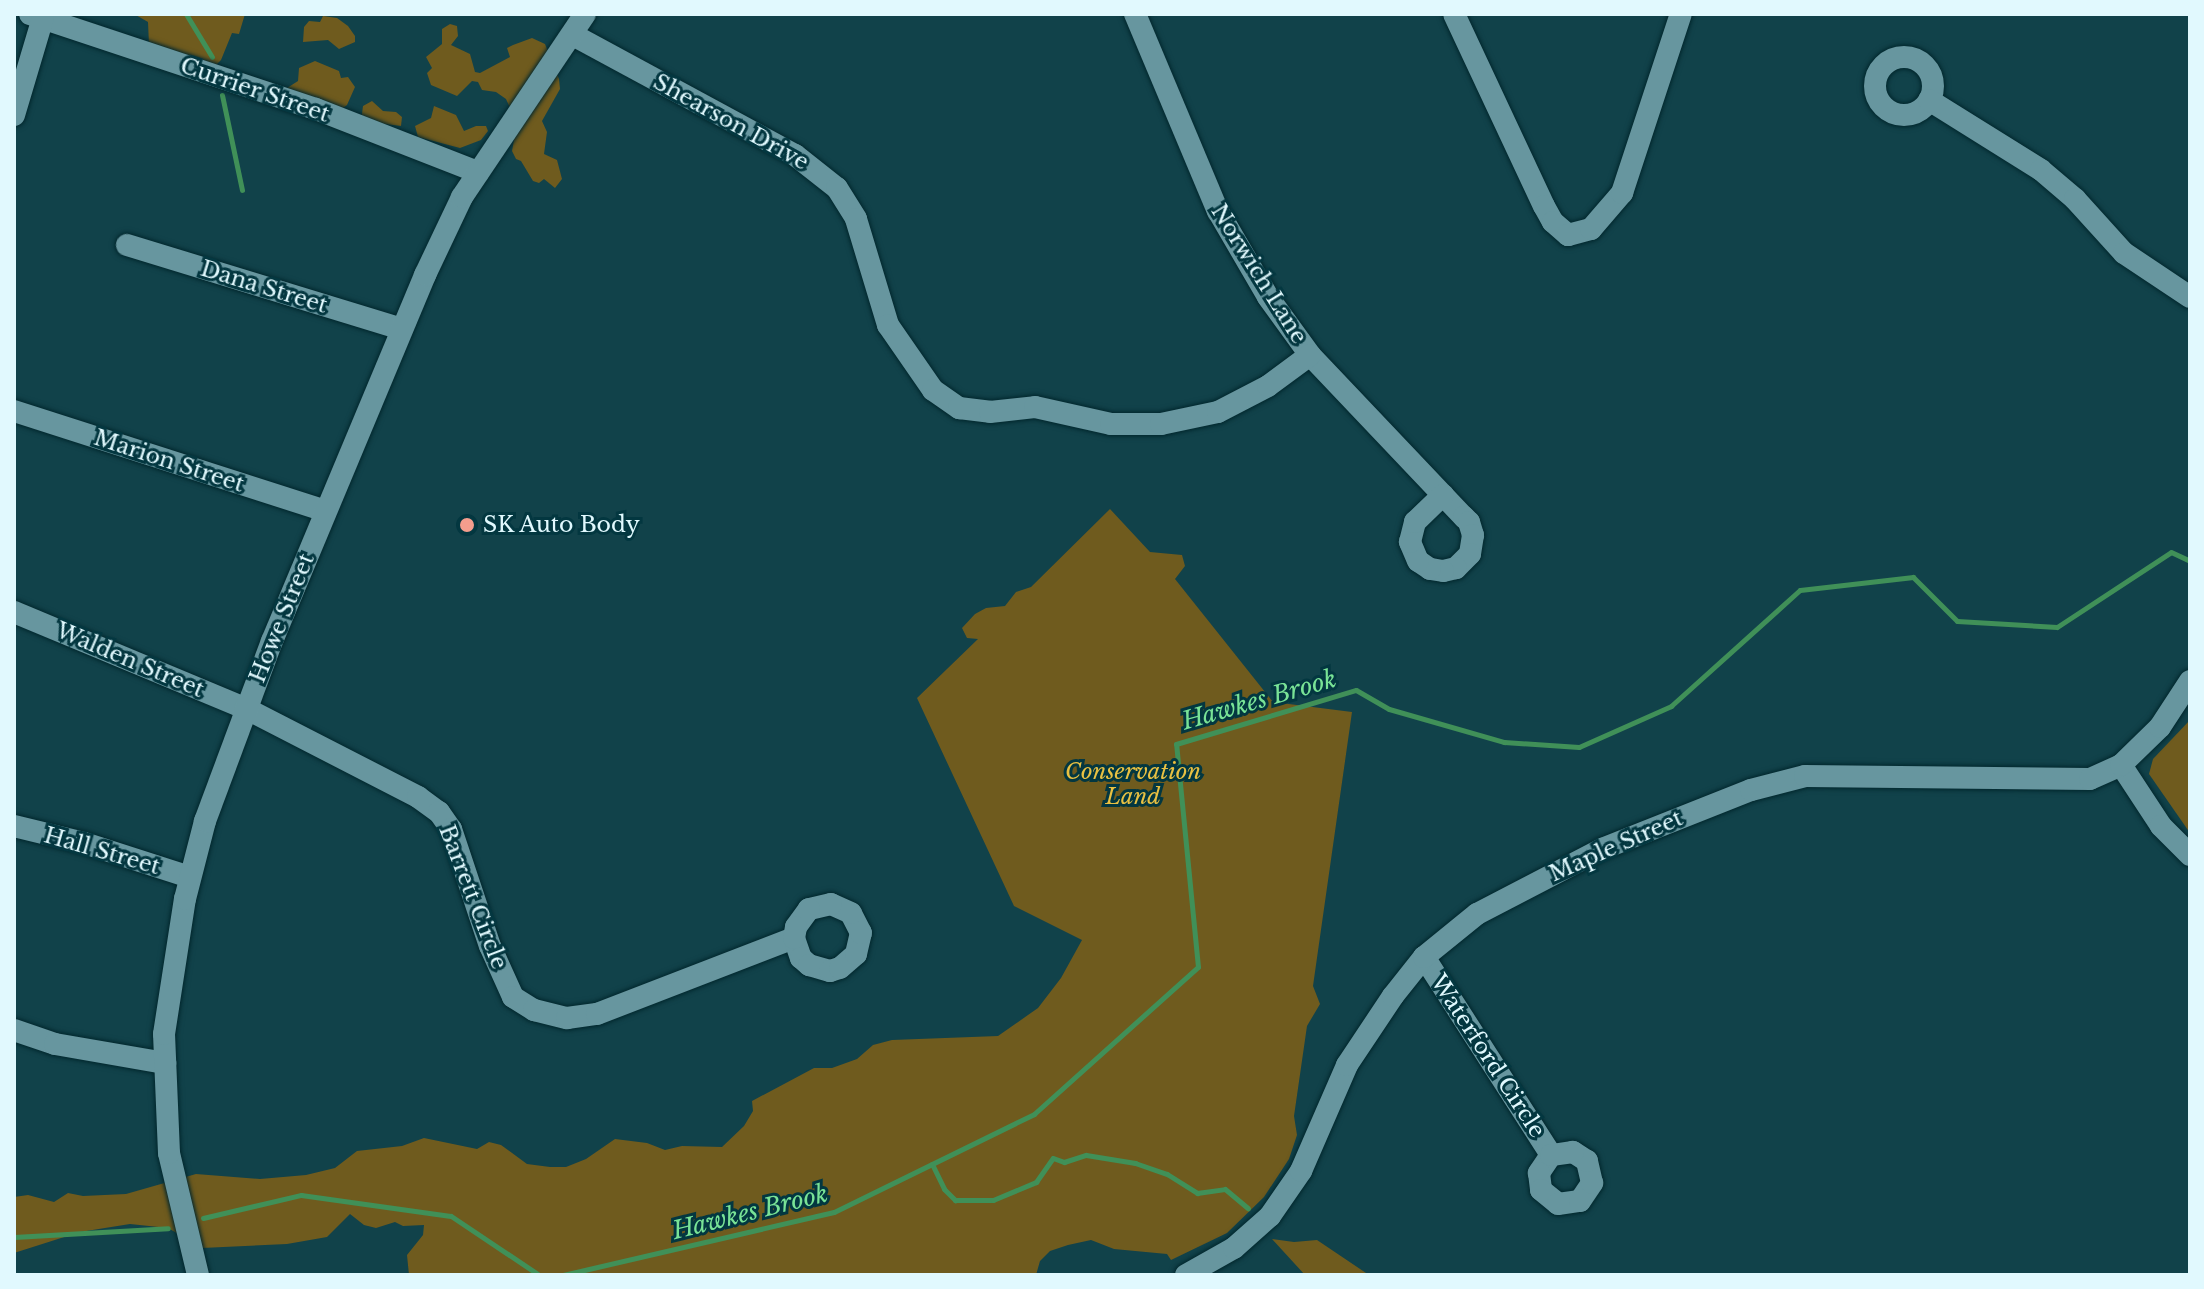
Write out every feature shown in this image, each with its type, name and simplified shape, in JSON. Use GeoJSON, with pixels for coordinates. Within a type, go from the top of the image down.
{"type":"FeatureCollection","features":[{"type":"Feature","properties":{"kind":"street","name":"Howe Street"},"geometry":{"type":"LineString","coordinates":[[198,1275],[169,1153],[165,1063],[172,968],[205,821],[245,708],[325,511],[401,329],[456,210],[478,172],[585,14]]}},
{"type":"Feature","properties":{"kind":"street","name":"Norwich Lane"},"geometry":{"type":"LineString","coordinates":[[1135,14],[1218,211],[1268,297],[1310,355],[1443,495]]}},
{"type":"Feature","properties":{"kind":"street"},"geometry":{"type":"LineString","coordinates":[[1454,14],[1539,198],[1553,222],[1568,235],[1591,229],[1622,193],[1681,14]]}},
{"type":"Feature","properties":{"kind":"street"},"geometry":{"type":"LineString","coordinates":[[14,115],[37,16]]}},
{"type":"Feature","properties":{"kind":"street","name":"Currier Street"},"geometry":{"type":"LineString","coordinates":[[37,16],[316,109],[478,172]]}},
{"type":"Feature","properties":{"kind":"street","name":"Shearson Drive"},"geometry":{"type":"LineString","coordinates":[[573,35],[795,155],[837,188],[856,219],[888,325],[927,384],[959,408],[990,412],[1035,407],[1111,424],[1192,420],[1243,400],[1310,355]]}},
{"type":"Feature","properties":{"kind":"street"},"geometry":{"type":"LineString","coordinates":[[1929,100],[2041,170],[2075,199],[2124,253],[2190,297]]}},
{"type":"Feature","properties":{"kind":"street","name":"Dana Street"},"geometry":{"type":"LineString","coordinates":[[127,245],[401,329]]}},
{"type":"Feature","properties":{"kind":"street","name":"Marion Street"},"geometry":{"type":"LineString","coordinates":[[14,411],[325,511]]}},
{"type":"Feature","properties":{"kind":"street","name":"Walden Street"},"geometry":{"type":"LineString","coordinates":[[14,612],[245,708]]}},
{"type":"Feature","properties":{"kind":"street","name":"Maple Street"},"geometry":{"type":"LineString","coordinates":[[1186,1275],[1234,1248],[1270,1216],[1287,1195],[1301,1171],[1347,1065],[1393,996],[1424,957],[1477,914],[1602,849],[1751,790],[1805,776],[2090,779],[2121,765],[2160,727],[2190,681]]}},
{"type":"Feature","properties":{"kind":"street","name":"Barrett Circle"},"geometry":{"type":"LineString","coordinates":[[245,708],[418,797],[439,812],[451,829],[490,946],[513,997],[534,1010],[567,1018],[597,1014],[794,938]]}},
{"type":"Feature","properties":{"kind":"street"},"geometry":{"type":"LineString","coordinates":[[2121,765],[2161,826],[2190,855]]}},
{"type":"Feature","properties":{"kind":"street","name":"Hall Street"},"geometry":{"type":"LineString","coordinates":[[14,826],[84,843],[190,877]]}},
{"type":"Feature","properties":{"kind":"street","name":"Waterford Circle"},"geometry":{"type":"LineString","coordinates":[[1424,957],[1551,1155]]}},
{"type":"Feature","properties":{"kind":"street"},"geometry":{"type":"LineString","coordinates":[[14,1030],[55,1044],[165,1063]]}},
{"type":"Feature","properties":{"kind":"green space"},"geometry":{"type":"Polygon","coordinates":[[[134,14],[245,14],[239,34],[232,33],[221,60],[215,66],[192,56],[149,45],[148,22],[134,14]]]}},
{"type":"Feature","properties":{"kind":"green space"},"geometry":{"type":"Polygon","coordinates":[[[323,16],[337,18],[348,26],[355,36],[355,42],[339,49],[328,40],[303,42],[304,27],[309,21],[320,22],[323,16]]]}},
{"type":"Feature","properties":{"kind":"green space"},"geometry":{"type":"Polygon","coordinates":[[[450,24],[457,26],[458,36],[451,45],[470,54],[475,72],[480,73],[510,57],[507,48],[513,45],[532,38],[545,44],[560,89],[542,121],[547,132],[544,154],[557,160],[562,179],[555,188],[544,179],[539,183],[533,181],[521,161],[516,159],[512,151],[517,123],[506,99],[496,92],[482,90],[478,82],[472,81],[457,96],[431,85],[427,73],[432,68],[426,57],[442,44],[442,29],[450,24]]]}},
{"type":"Feature","properties":{"kind":"green space"},"geometry":{"type":"Polygon","coordinates":[[[315,61],[339,71],[341,78],[348,77],[355,87],[343,108],[288,93],[287,88],[298,81],[299,68],[315,61]]]}},
{"type":"Feature","properties":{"kind":"green space"},"geometry":{"type":"Polygon","coordinates":[[[372,101],[383,111],[396,112],[402,117],[401,126],[361,121],[363,106],[372,101]]]}},
{"type":"Feature","properties":{"kind":"green space"},"geometry":{"type":"Polygon","coordinates":[[[434,106],[456,115],[464,131],[486,126],[488,131],[481,140],[460,148],[418,137],[415,126],[431,118],[434,106]]]}},
{"type":"Feature","properties":{"kind":"green space","name":"Conservation Land"},"geometry":{"type":"Polygon","coordinates":[[[1110,509],[1150,552],[1182,555],[1185,566],[1175,579],[1273,702],[1352,712],[1313,986],[1320,1004],[1307,1026],[1294,1116],[1297,1135],[1289,1159],[1264,1197],[1227,1233],[1171,1260],[1167,1254],[1114,1249],[1091,1240],[1068,1245],[1050,1251],[1040,1261],[1036,1275],[409,1275],[407,1255],[423,1235],[424,1225],[403,1226],[395,1222],[376,1228],[364,1225],[350,1214],[327,1237],[287,1244],[202,1248],[168,1228],[130,1224],[80,1232],[14,1253],[14,1197],[28,1195],[54,1202],[68,1193],[83,1196],[126,1194],[196,1174],[260,1179],[306,1175],[335,1168],[357,1151],[402,1146],[424,1138],[477,1149],[489,1142],[501,1145],[527,1164],[550,1167],[566,1167],[586,1159],[615,1139],[647,1143],[665,1150],[682,1146],[722,1147],[744,1126],[753,1111],[752,1101],[814,1068],[832,1068],[857,1059],[873,1045],[892,1040],[998,1036],[1038,1008],[1061,978],[1082,940],[1014,906],[917,698],[978,639],[967,638],[962,628],[975,614],[986,608],[1005,606],[1016,592],[1031,587],[1110,509]]]}},
{"type":"Feature","properties":{"kind":"green space"},"geometry":{"type":"Polygon","coordinates":[[[2190,720],[2190,833],[2149,774],[2153,759],[2190,720]]]}},
{"type":"Feature","properties":{"kind":"green space"},"geometry":{"type":"Polygon","coordinates":[[[1272,1239],[1294,1242],[1317,1240],[1369,1275],[1305,1275],[1272,1239]]]}},
{"type":"Feature","properties":{"kind":"waterway"},"geometry":{"type":"LineString","coordinates":[[186,14],[212,57]]}},
{"type":"Feature","properties":{"kind":"waterway"},"geometry":{"type":"LineString","coordinates":[[222,95],[242,190]]}},
{"type":"Feature","properties":{"kind":"waterway","name":"Hawkes Brook"},"geometry":{"type":"LineString","coordinates":[[563,1275],[834,1212],[1034,1114],[1198,967],[1176,744],[1356,690],[1389,709],[1504,742],[1579,747],[1671,706],[1800,590],[1913,577],[1957,621],[2057,627],[2171,552],[2190,561]]}},
{"type":"Feature","properties":{"kind":"waterway"},"geometry":{"type":"LineString","coordinates":[[932,1164],[944,1189],[955,1200],[993,1200],[1036,1182],[1053,1158],[1064,1162],[1086,1155],[1135,1163],[1167,1174],[1197,1193],[1225,1189],[1248,1208]]}},
{"type":"Feature","properties":{"kind":"waterway","name":"Hawkes Brook"},"geometry":{"type":"LineString","coordinates":[[203,1218],[301,1195],[451,1216],[539,1275]]}},
{"type":"Feature","properties":{"kind":"waterway","name":"Hawkes Brook"},"geometry":{"type":"LineString","coordinates":[[14,1237],[168,1228]]}},
{"type":"Feature","properties":{"kind":"place","name":"SK Auto Body"},"geometry":{"type":"Point","coordinates":[467,525]}}]}
